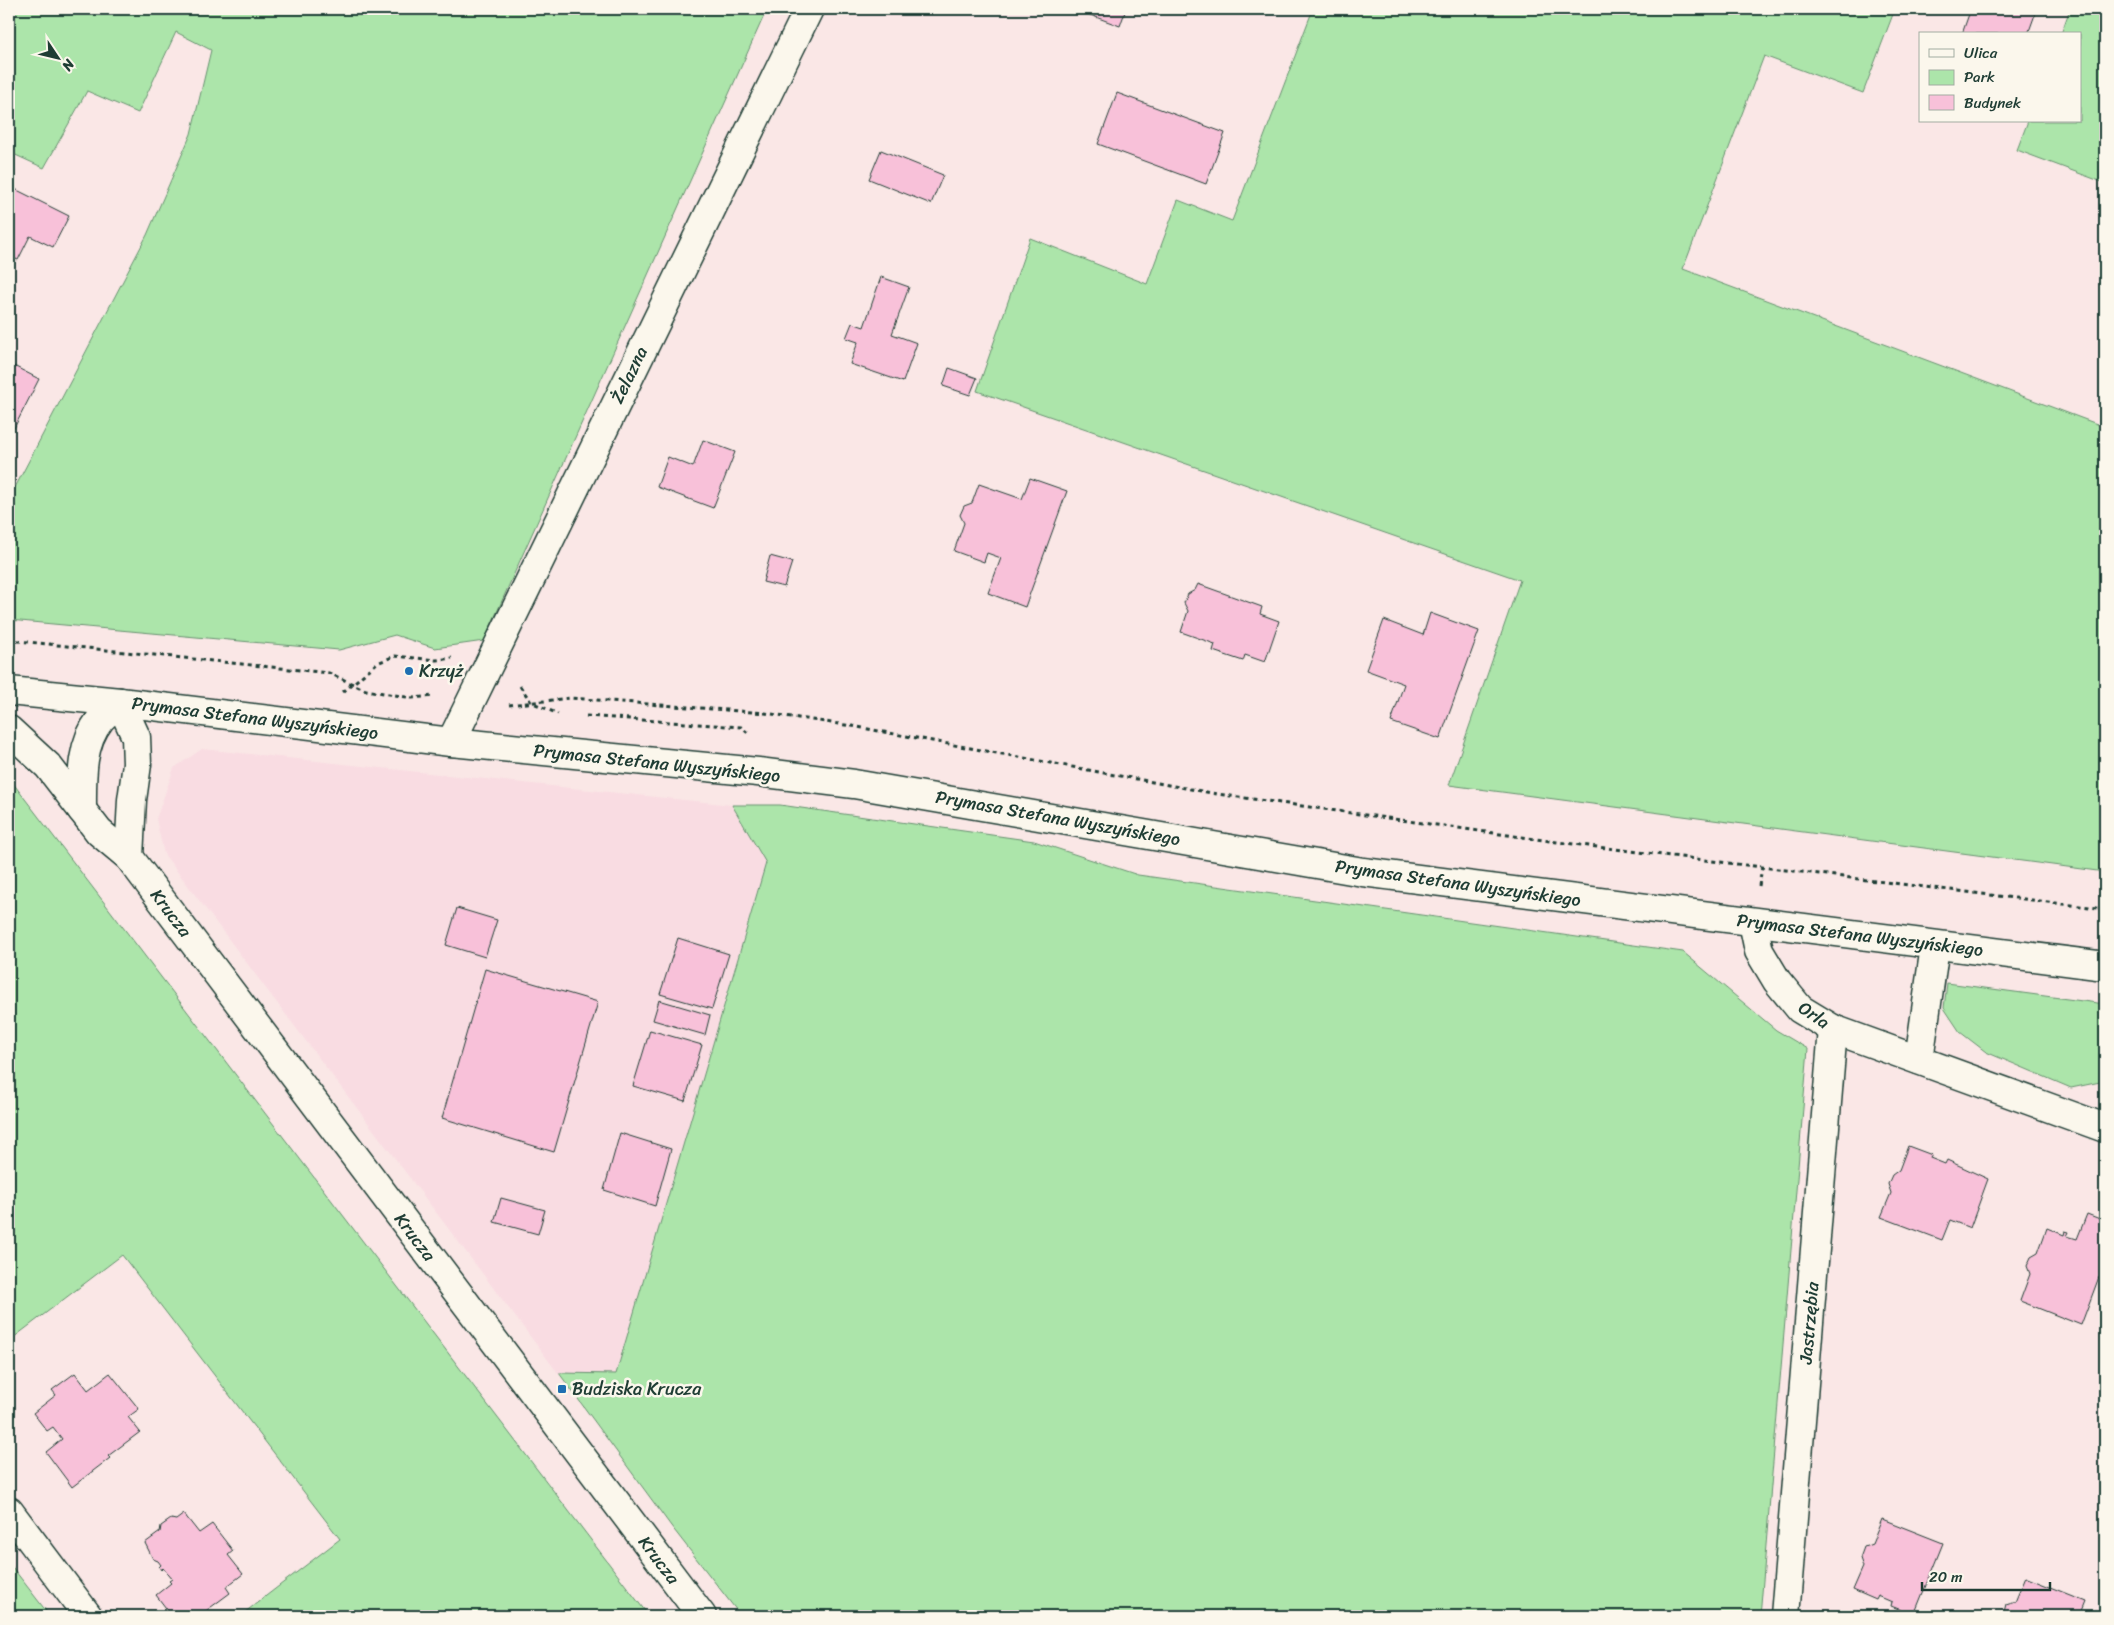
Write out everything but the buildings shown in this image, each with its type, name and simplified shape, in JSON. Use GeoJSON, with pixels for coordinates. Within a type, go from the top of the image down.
{"type":"FeatureCollection","features":[{"type":"Feature","properties":{"kind":"street","name":"Żelazna"},"geometry":{"type":"LineString","coordinates":[[451,742],[809,9]]}},
{"type":"Feature","properties":{"kind":"street","name":"Prymasa Stefana Wyszyńskiego"},"geometry":{"type":"LineString","coordinates":[[9,691],[120,702],[451,742],[758,772],[854,784],[1363,872],[1935,946],[2105,966]]}},
{"type":"Feature","properties":{"kind":"street"},"geometry":{"type":"LineString","coordinates":[[82,810],[82,774],[88,742],[99,721],[120,702],[136,737],[137,764],[132,800],[129,857]]}},
{"type":"Feature","properties":{"kind":"street","name":"Krucza"},"geometry":{"type":"LineString","coordinates":[[9,730],[48,766],[107,841],[129,857],[702,1616]]}},
{"type":"Feature","properties":{"kind":"street","name":"Orla"},"geometry":{"type":"LineString","coordinates":[[1754,922],[1759,951],[1777,981],[1800,1009],[1833,1029],[2105,1128]]}},
{"type":"Feature","properties":{"kind":"street"},"geometry":{"type":"LineString","coordinates":[[1919,1060],[1935,946]]}},
{"type":"Feature","properties":{"kind":"street","name":"Jastrzębia"},"geometry":{"type":"LineString","coordinates":[[1785,1616],[1833,1029]]}},
{"type":"Feature","properties":{"kind":"street"},"geometry":{"type":"LineString","coordinates":[[9,1511],[88,1616]]}},
{"type":"Feature","properties":{"kind":"path"},"geometry":{"type":"LineString","coordinates":[[9,640],[329,673],[366,690],[412,698],[474,697],[508,705],[570,698],[765,713],[852,726],[1217,794],[1557,842],[2105,909]]}},
{"type":"Feature","properties":{"kind":"path"},"geometry":{"type":"LineString","coordinates":[[339,695],[377,662],[395,656],[436,660],[454,658]]}},
{"type":"Feature","properties":{"kind":"path"},"geometry":{"type":"LineString","coordinates":[[519,685],[531,702],[558,714],[568,715]]}},
{"type":"Feature","properties":{"kind":"path"},"geometry":{"type":"LineString","coordinates":[[577,715],[741,726],[754,739]]}},
{"type":"Feature","properties":{"kind":"shaded area"},"geometry":{"type":"Polygon","coordinates":[[[202,749],[732,805],[766,863],[616,1375],[558,1373],[164,854],[156,819],[174,768],[202,749]]]}},
{"type":"Feature","properties":{"kind":"green space"},"geometry":{"type":"Polygon","coordinates":[[[9,9],[767,9],[484,641],[435,648],[395,635],[339,650],[9,620],[9,499],[147,235],[191,134],[211,50],[176,32],[138,113],[87,91],[44,168],[9,152],[9,9]]]}},
{"type":"Feature","properties":{"kind":"green space"},"geometry":{"type":"Polygon","coordinates":[[[1313,9],[1895,9],[1863,93],[1764,56],[1683,269],[2105,427],[2105,872],[1449,785],[1520,580],[977,391],[1030,238],[1147,284],[1178,200],[1232,221],[1313,9]]]}},
{"type":"Feature","properties":{"kind":"green space"},"geometry":{"type":"Polygon","coordinates":[[[2070,9],[2105,9],[2105,183],[2017,150],[2028,122],[2082,122],[2082,32],[2062,32],[2070,9]]]}},
{"type":"Feature","properties":{"kind":"green space"},"geometry":{"type":"Polygon","coordinates":[[[9,778],[649,1616],[240,1616],[340,1539],[122,1255],[9,1341],[9,778]]]}},
{"type":"Feature","properties":{"kind":"green space"},"geometry":{"type":"Polygon","coordinates":[[[732,805],[780,805],[1034,841],[1138,875],[1683,952],[1776,1030],[1808,1049],[1760,1616],[741,1616],[671,1526],[559,1373],[616,1374],[766,863],[732,805]]]}},
{"type":"Feature","properties":{"kind":"green space"},"geometry":{"type":"Polygon","coordinates":[[[1947,983],[2105,1004],[2105,1081],[2071,1088],[1986,1052],[1960,1032],[1944,1008],[1947,983]]]}},
{"type":"Feature","properties":{"kind":"green space"},"geometry":{"type":"Polygon","coordinates":[[[9,1563],[50,1616],[9,1616],[9,1563]]]}},
{"type":"Feature","properties":{"kind":"place","name":"Krzyż"},"geometry":{"type":"Point","coordinates":[409,671]}},
{"type":"Feature","properties":{"kind":"place","name":"Budziska Krucza"},"geometry":{"type":"Point","coordinates":[562,1389]}}]}
